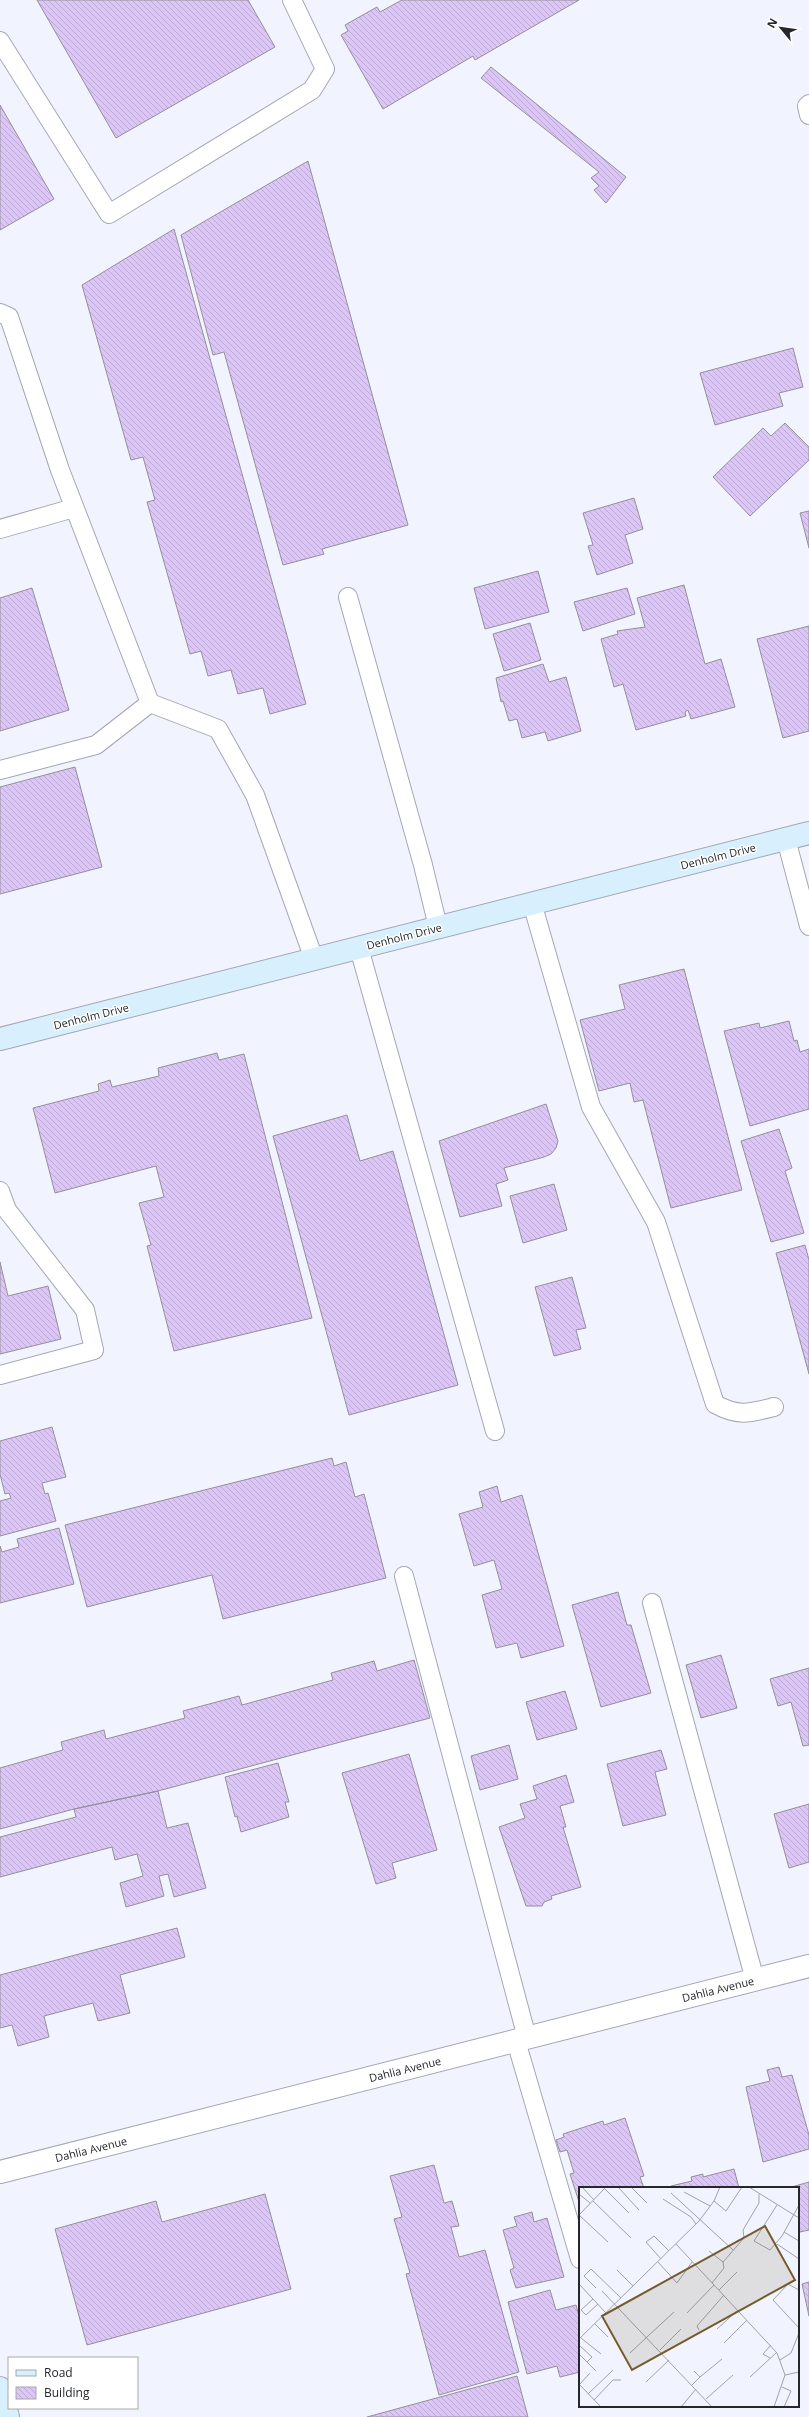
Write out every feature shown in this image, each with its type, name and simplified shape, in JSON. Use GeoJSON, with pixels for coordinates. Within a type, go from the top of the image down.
{"type":"FeatureCollection","features":[{"type":"Feature","properties":{"kind":"street","name":"Denholm Drive"},"geometry":{"type":"LineString","coordinates":[[0,1039],[809,833]]}},
{"type":"Feature","properties":{"kind":"street","name":"Dahlia Avenue"},"geometry":{"type":"LineString","coordinates":[[0,2172],[809,1966]]}},
{"type":"Feature","properties":{"kind":"street"},"geometry":{"type":"LineString","coordinates":[[0,2388],[8,2417]]}},
{"type":"Feature","properties":{"kind":"lane"},"geometry":{"type":"LineString","coordinates":[[0,41],[109,214],[312,90],[325,69],[292,0]]}},
{"type":"Feature","properties":{"kind":"lane"},"geometry":{"type":"LineString","coordinates":[[809,104],[807,106],[809,115]]}},
{"type":"Feature","properties":{"kind":"lane"},"geometry":{"type":"LineString","coordinates":[[0,313],[10,317],[74,508],[150,703],[218,729],[255,795],[314,959]]}},
{"type":"Feature","properties":{"kind":"lane"},"geometry":{"type":"LineString","coordinates":[[0,529],[74,508]]}},
{"type":"Feature","properties":{"kind":"lane"},"geometry":{"type":"LineString","coordinates":[[348,597],[423,865],[438,927]]}},
{"type":"Feature","properties":{"kind":"lane"},"geometry":{"type":"LineString","coordinates":[[0,770],[96,745],[150,703]]}},
{"type":"Feature","properties":{"kind":"lane"},"geometry":{"type":"LineString","coordinates":[[786,839],[809,926]]}},
{"type":"Feature","properties":{"kind":"lane"},"geometry":{"type":"LineString","coordinates":[[532,903],[591,1107],[656,1222],[715,1404],[729,1412],[746,1414],[774,1407]]}},
{"type":"Feature","properties":{"kind":"lane"},"geometry":{"type":"LineString","coordinates":[[359,948],[495,1431]]}},
{"type":"Feature","properties":{"kind":"lane"},"geometry":{"type":"LineString","coordinates":[[0,1191],[7,1210],[85,1310],[94,1350],[0,1375]]}},
{"type":"Feature","properties":{"kind":"lane"},"geometry":{"type":"LineString","coordinates":[[404,1576],[522,2039],[579,2255]]}},
{"type":"Feature","properties":{"kind":"lane"},"geometry":{"type":"LineString","coordinates":[[652,1603],[754,1980]]}},
{"type":"Feature","properties":{"kind":"building"},"geometry":{"type":"Polygon","coordinates":[[[37,0],[248,0],[275,47],[116,138],[37,0]]]}},
{"type":"Feature","properties":{"kind":"building"},"geometry":{"type":"Polygon","coordinates":[[[402,0],[579,0],[475,60],[473,56],[383,109],[341,35],[348,31],[345,25],[377,7],[380,12],[402,0]]]}},
{"type":"Feature","properties":{"kind":"building"},"geometry":{"type":"Polygon","coordinates":[[[491,67],[626,177],[606,203],[594,190],[599,186],[591,178],[599,172],[481,78],[491,67]]]}},
{"type":"Feature","properties":{"kind":"building"},"geometry":{"type":"Polygon","coordinates":[[[0,105],[54,199],[0,230],[0,105]]]}},
{"type":"Feature","properties":{"kind":"building"},"geometry":{"type":"Polygon","coordinates":[[[308,161],[408,525],[322,549],[324,554],[283,565],[224,352],[213,355],[181,235],[308,161]]]}},
{"type":"Feature","properties":{"kind":"building"},"geometry":{"type":"Polygon","coordinates":[[[174,229],[306,704],[270,714],[263,688],[238,694],[231,670],[208,676],[201,651],[190,654],[147,502],[155,500],[143,457],[131,460],[82,285],[174,229]]]}},
{"type":"Feature","properties":{"kind":"building"},"geometry":{"type":"Polygon","coordinates":[[[793,348],[803,387],[779,393],[783,406],[715,425],[700,373],[793,348]]]}},
{"type":"Feature","properties":{"kind":"building"},"geometry":{"type":"Polygon","coordinates":[[[785,423],[809,447],[809,460],[750,516],[713,477],[763,428],[771,436],[785,423]]]}},
{"type":"Feature","properties":{"kind":"building"},"geometry":{"type":"Polygon","coordinates":[[[634,498],[643,529],[625,535],[633,563],[597,575],[588,546],[593,545],[583,513],[634,498]]]}},
{"type":"Feature","properties":{"kind":"building"},"geometry":{"type":"Polygon","coordinates":[[[809,511],[809,548],[800,513],[809,511]]]}},
{"type":"Feature","properties":{"kind":"building"},"geometry":{"type":"Polygon","coordinates":[[[538,571],[549,612],[485,629],[474,588],[538,571]]]}},
{"type":"Feature","properties":{"kind":"building"},"geometry":{"type":"Polygon","coordinates":[[[684,585],[705,664],[721,659],[735,707],[691,719],[688,710],[685,712],[686,716],[636,730],[623,684],[614,687],[601,639],[618,634],[617,631],[645,627],[637,598],[684,585]]]}},
{"type":"Feature","properties":{"kind":"building"},"geometry":{"type":"Polygon","coordinates":[[[32,588],[69,710],[0,731],[0,598],[32,588]]]}},
{"type":"Feature","properties":{"kind":"building"},"geometry":{"type":"Polygon","coordinates":[[[627,588],[635,614],[583,631],[574,602],[627,588]]]}},
{"type":"Feature","properties":{"kind":"building"},"geometry":{"type":"Polygon","coordinates":[[[530,623],[541,660],[504,671],[493,634],[530,623]]]}},
{"type":"Feature","properties":{"kind":"building"},"geometry":{"type":"Polygon","coordinates":[[[809,626],[809,731],[783,738],[757,639],[809,626]]]}},
{"type":"Feature","properties":{"kind":"building"},"geometry":{"type":"Polygon","coordinates":[[[543,664],[549,682],[566,677],[581,731],[548,741],[545,732],[522,738],[517,719],[509,721],[503,701],[501,702],[496,678],[543,664]]]}},
{"type":"Feature","properties":{"kind":"building"},"geometry":{"type":"Polygon","coordinates":[[[75,767],[102,867],[0,894],[0,787],[75,767]]]}},
{"type":"Feature","properties":{"kind":"building"},"geometry":{"type":"Polygon","coordinates":[[[684,969],[742,1190],[671,1208],[643,1100],[634,1102],[630,1083],[599,1091],[580,1020],[625,1009],[619,985],[684,969]]]}},
{"type":"Feature","properties":{"kind":"building"},"geometry":{"type":"Polygon","coordinates":[[[789,1021],[794,1041],[797,1040],[800,1052],[809,1049],[809,1109],[750,1126],[724,1031],[759,1023],[760,1028],[789,1021]]]}},
{"type":"Feature","properties":{"kind":"building"},"geometry":{"type":"Polygon","coordinates":[[[217,1053],[219,1060],[244,1054],[312,1318],[174,1351],[147,1246],[151,1245],[139,1203],[164,1197],[156,1166],[55,1193],[33,1108],[99,1091],[98,1084],[110,1080],[112,1087],[159,1076],[158,1068],[217,1053]]]}},
{"type":"Feature","properties":{"kind":"building"},"geometry":{"type":"Polygon","coordinates":[[[546,1104],[558,1141],[556,1148],[551,1154],[544,1157],[504,1168],[508,1180],[496,1184],[502,1206],[460,1217],[439,1141],[546,1104]]]}},
{"type":"Feature","properties":{"kind":"building"},"geometry":{"type":"Polygon","coordinates":[[[347,1115],[360,1161],[393,1151],[458,1385],[349,1415],[273,1136],[347,1115]]]}},
{"type":"Feature","properties":{"kind":"building"},"geometry":{"type":"Polygon","coordinates":[[[779,1129],[792,1168],[785,1171],[804,1233],[771,1242],[741,1141],[779,1129]]]}},
{"type":"Feature","properties":{"kind":"building"},"geometry":{"type":"Polygon","coordinates":[[[554,1184],[567,1230],[523,1243],[510,1196],[554,1184]]]}},
{"type":"Feature","properties":{"kind":"building"},"geometry":{"type":"Polygon","coordinates":[[[805,1245],[809,1260],[809,1374],[776,1253],[805,1245]]]}},
{"type":"Feature","properties":{"kind":"building"},"geometry":{"type":"Polygon","coordinates":[[[0,1262],[8,1296],[48,1286],[61,1339],[0,1354],[0,1262]]]}},
{"type":"Feature","properties":{"kind":"building"},"geometry":{"type":"Polygon","coordinates":[[[572,1277],[586,1328],[576,1330],[581,1349],[554,1356],[535,1287],[572,1277]]]}},
{"type":"Feature","properties":{"kind":"building"},"geometry":{"type":"Polygon","coordinates":[[[52,1427],[66,1477],[42,1483],[45,1494],[48,1493],[56,1521],[0,1536],[0,1501],[11,1498],[9,1493],[5,1494],[0,1474],[0,1441],[52,1427]]]}},
{"type":"Feature","properties":{"kind":"building"},"geometry":{"type":"Polygon","coordinates":[[[332,1458],[334,1466],[346,1462],[355,1497],[364,1494],[386,1578],[223,1619],[212,1575],[87,1607],[65,1525],[332,1458]]]}},
{"type":"Feature","properties":{"kind":"building"},"geometry":{"type":"Polygon","coordinates":[[[497,1486],[501,1502],[522,1495],[564,1646],[521,1658],[517,1643],[496,1648],[482,1595],[502,1589],[494,1560],[474,1566],[459,1514],[483,1507],[479,1492],[497,1486]]]}},
{"type":"Feature","properties":{"kind":"building"},"geometry":{"type":"Polygon","coordinates":[[[59,1528],[74,1584],[0,1603],[0,1546],[2,1552],[19,1547],[17,1539],[59,1528]]]}},
{"type":"Feature","properties":{"kind":"building"},"geometry":{"type":"Polygon","coordinates":[[[618,1592],[627,1625],[631,1625],[651,1693],[601,1707],[572,1605],[618,1592]]]}},
{"type":"Feature","properties":{"kind":"building"},"geometry":{"type":"Polygon","coordinates":[[[721,1655],[737,1708],[701,1718],[686,1665],[721,1655]]]}},
{"type":"Feature","properties":{"kind":"building"},"geometry":{"type":"Polygon","coordinates":[[[414,1660],[430,1718],[158,1791],[74,1809],[0,1829],[0,1768],[63,1750],[61,1742],[104,1730],[106,1739],[185,1718],[183,1711],[239,1696],[242,1705],[333,1680],[331,1673],[374,1661],[377,1671],[414,1660]]]}},
{"type":"Feature","properties":{"kind":"building"},"geometry":{"type":"Polygon","coordinates":[[[809,1668],[809,1745],[803,1746],[791,1702],[778,1706],[770,1679],[809,1668]]]}},
{"type":"Feature","properties":{"kind":"building"},"geometry":{"type":"Polygon","coordinates":[[[565,1691],[577,1729],[537,1740],[526,1702],[565,1691]]]}},
{"type":"Feature","properties":{"kind":"building"},"geometry":{"type":"Polygon","coordinates":[[[509,1745],[518,1779],[480,1790],[471,1756],[509,1745]]]}},
{"type":"Feature","properties":{"kind":"building"},"geometry":{"type":"Polygon","coordinates":[[[661,1750],[667,1769],[655,1772],[666,1815],[623,1826],[607,1764],[661,1750]]]}},
{"type":"Feature","properties":{"kind":"building"},"geometry":{"type":"Polygon","coordinates":[[[409,1754],[437,1850],[392,1863],[396,1878],[376,1884],[342,1773],[409,1754]]]}},
{"type":"Feature","properties":{"kind":"building"},"geometry":{"type":"Polygon","coordinates":[[[278,1763],[289,1802],[285,1802],[289,1817],[241,1832],[237,1816],[235,1817],[225,1777],[278,1763]]]}},
{"type":"Feature","properties":{"kind":"building"},"geometry":{"type":"Polygon","coordinates":[[[566,1775],[574,1802],[560,1806],[566,1827],[563,1827],[581,1887],[551,1896],[552,1899],[544,1902],[542,1906],[526,1906],[499,1827],[525,1818],[520,1804],[537,1799],[533,1786],[566,1775]]]}},
{"type":"Feature","properties":{"kind":"building"},"geometry":{"type":"Polygon","coordinates":[[[158,1791],[167,1828],[188,1823],[206,1888],[174,1897],[168,1874],[159,1876],[164,1896],[126,1907],[120,1883],[143,1876],[137,1854],[115,1860],[112,1847],[0,1877],[0,1837],[76,1817],[74,1809],[158,1791]]]}},
{"type":"Feature","properties":{"kind":"building"},"geometry":{"type":"Polygon","coordinates":[[[809,1804],[809,1862],[789,1868],[774,1814],[809,1804]]]}},
{"type":"Feature","properties":{"kind":"building"},"geometry":{"type":"Polygon","coordinates":[[[177,1928],[185,1957],[120,1975],[130,2013],[98,2021],[93,2003],[44,2016],[49,2037],[18,2046],[12,2025],[0,2028],[0,1975],[177,1928]]]}},
{"type":"Feature","properties":{"kind":"building"},"geometry":{"type":"Polygon","coordinates":[[[779,2067],[782,2077],[792,2075],[809,2135],[809,2149],[763,2162],[746,2087],[770,2081],[767,2070],[779,2067]]]}},
{"type":"Feature","properties":{"kind":"building"},"geometry":{"type":"Polygon","coordinates":[[[625,2118],[644,2176],[640,2177],[644,2187],[579,2187],[579,2202],[570,2174],[574,2173],[567,2150],[560,2152],[556,2140],[564,2137],[563,2134],[603,2121],[604,2125],[625,2118]]]}},
{"type":"Feature","properties":{"kind":"building"},"geometry":{"type":"Polygon","coordinates":[[[434,2165],[444,2203],[452,2201],[459,2226],[451,2227],[459,2257],[485,2250],[519,2372],[439,2395],[406,2274],[410,2273],[394,2219],[402,2217],[390,2176],[434,2165]]]}},
{"type":"Feature","properties":{"kind":"building"},"geometry":{"type":"Polygon","coordinates":[[[734,2169],[739,2187],[671,2187],[692,2181],[691,2177],[703,2174],[703,2177],[734,2169]]]}},
{"type":"Feature","properties":{"kind":"building"},"geometry":{"type":"Polygon","coordinates":[[[809,2182],[809,2230],[800,2232],[799,2187],[792,2187],[809,2182]]]}},
{"type":"Feature","properties":{"kind":"building"},"geometry":{"type":"Polygon","coordinates":[[[265,2194],[291,2289],[87,2345],[55,2229],[156,2201],[162,2222],[265,2194]]]}},
{"type":"Feature","properties":{"kind":"building"},"geometry":{"type":"Polygon","coordinates":[[[532,2212],[534,2222],[547,2218],[564,2277],[516,2288],[510,2270],[514,2268],[503,2230],[517,2226],[514,2217],[532,2212]]]}},
{"type":"Feature","properties":{"kind":"building"},"geometry":{"type":"Polygon","coordinates":[[[809,2282],[809,2316],[802,2284],[809,2282]]]}},
{"type":"Feature","properties":{"kind":"building"},"geometry":{"type":"Polygon","coordinates":[[[550,2290],[556,2310],[576,2305],[579,2316],[579,2372],[560,2377],[557,2366],[527,2374],[508,2302],[550,2290]]]}},
{"type":"Feature","properties":{"kind":"building"},"geometry":{"type":"Polygon","coordinates":[[[517,2376],[528,2417],[367,2417],[517,2376]]]}}]}
